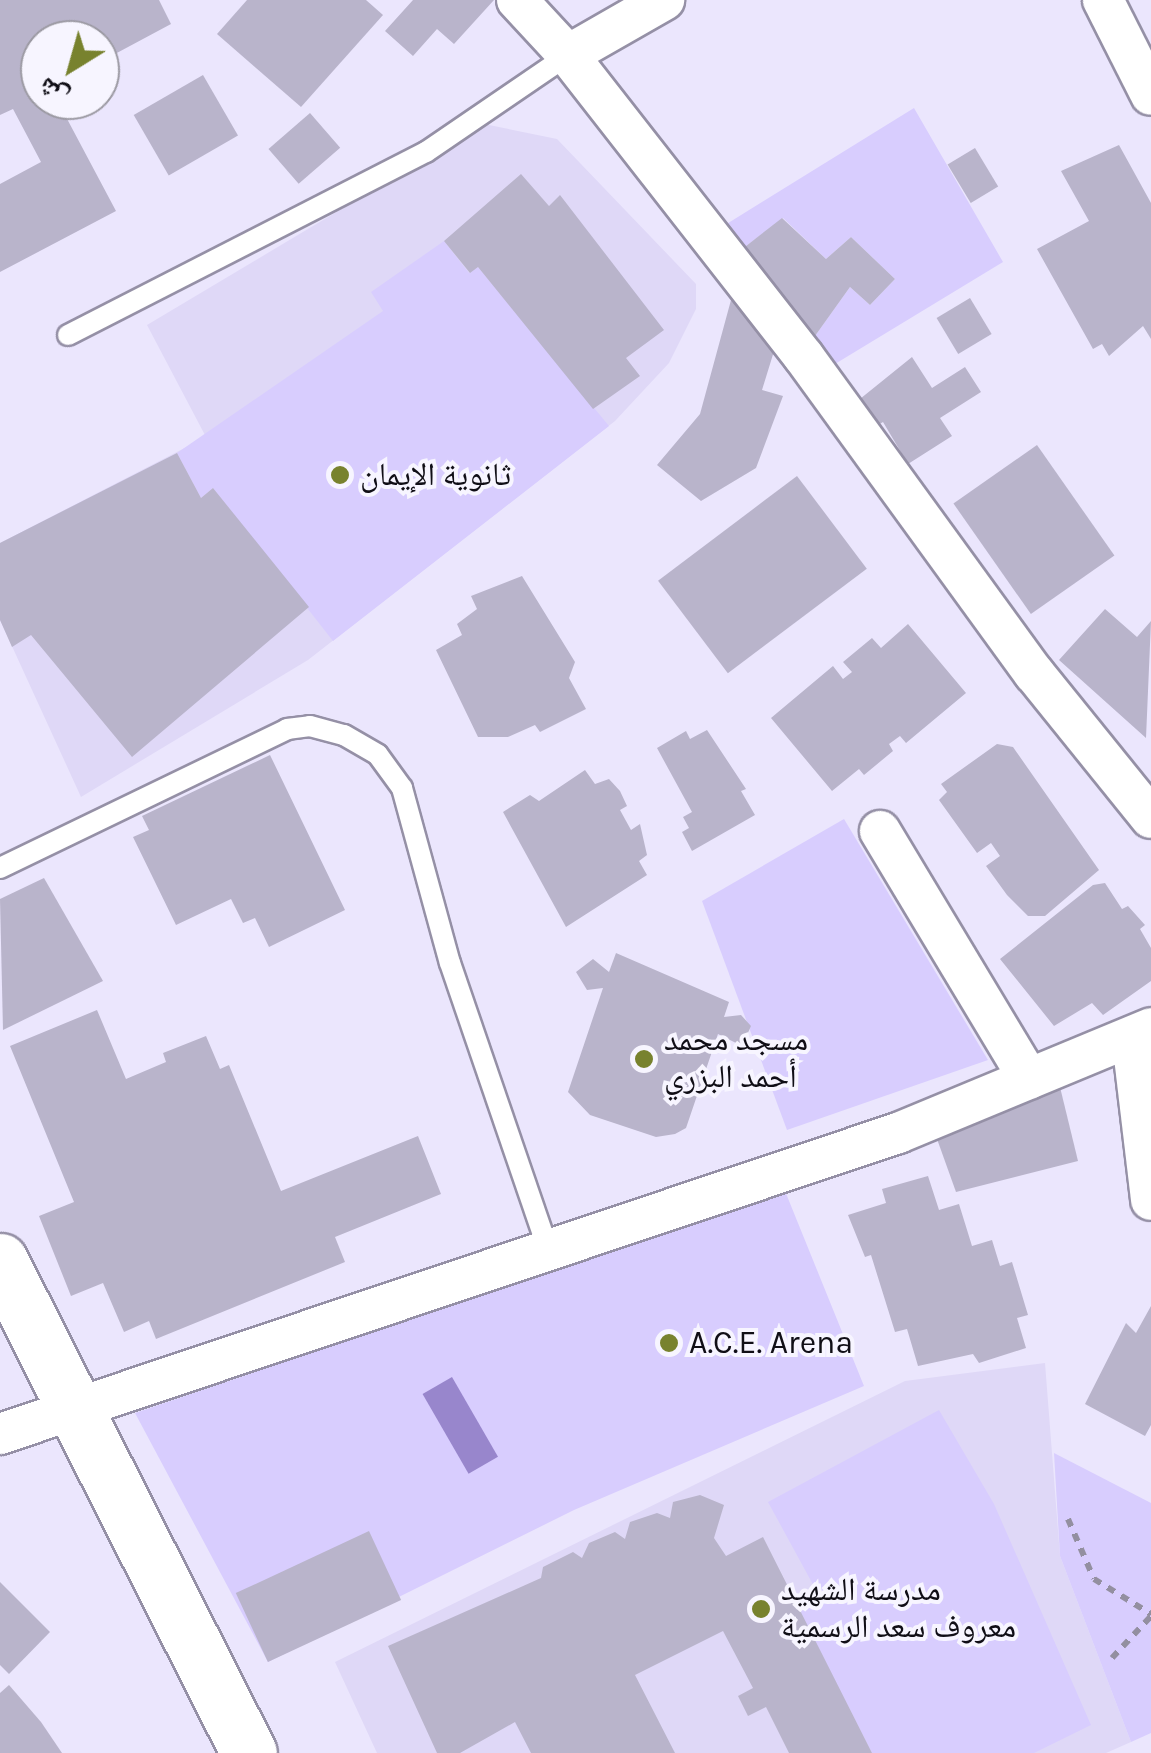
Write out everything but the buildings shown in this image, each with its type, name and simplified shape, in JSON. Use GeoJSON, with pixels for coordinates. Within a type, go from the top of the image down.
{"type":"FeatureCollection","features":[{"type":"Feature","properties":{"kind":"street"},"geometry":{"type":"LineString","coordinates":[[517,0],[568,55],[804,357],[1034,674],[1151,818]]}},
{"type":"Feature","properties":{"kind":"street"},"geometry":{"type":"LineString","coordinates":[[568,55],[664,0]]}},
{"type":"Feature","properties":{"kind":"street"},"geometry":{"type":"LineString","coordinates":[[1103,0],[1151,95]]}},
{"type":"Feature","properties":{"kind":"street"},"geometry":{"type":"LineString","coordinates":[[880,830],[1029,1079]]}},
{"type":"Feature","properties":{"kind":"street"},"geometry":{"type":"LineString","coordinates":[[0,1434],[547,1247],[813,1162],[1142,1034],[1151,1200]]}},
{"type":"Feature","properties":{"kind":"street"},"geometry":{"type":"LineString","coordinates":[[0,1261],[249,1753]]}},
{"type":"Feature","properties":{"kind":"lane"},"geometry":{"type":"LineString","coordinates":[[68,335],[426,152],[568,55]]}},
{"type":"Feature","properties":{"kind":"lane"},"geometry":{"type":"LineString","coordinates":[[0,868],[287,728],[310,726],[344,735],[378,755],[402,788],[450,964],[547,1247]]}},
{"type":"Feature","properties":{"kind":"path"},"geometry":{"type":"LineString","coordinates":[[1068,1518],[1094,1580],[1151,1615],[1112,1658]]}},
{"type":"Feature","properties":{"kind":"shaded area"},"geometry":{"type":"Polygon","coordinates":[[[914,108],[1003,262],[830,367],[810,343],[850,287],[870,305],[895,279],[851,237],[826,259],[783,218],[741,250],[725,225],[914,108]]]}},
{"type":"Feature","properties":{"kind":"shaded area","name":"ثانوية الإيمان"},"geometry":{"type":"Polygon","coordinates":[[[484,124],[557,139],[696,284],[696,309],[669,363],[615,421],[308,660],[81,797],[0,620],[0,543],[206,437],[147,325],[484,124]]]}},
{"type":"Feature","properties":{"kind":"shaded area"},"geometry":{"type":"Polygon","coordinates":[[[444,241],[469,273],[478,267],[609,426],[333,641],[213,488],[201,498],[177,453],[383,311],[371,292],[444,241]]]}},
{"type":"Feature","properties":{"kind":"shaded area"},"geometry":{"type":"Polygon","coordinates":[[[844,819],[988,1060],[787,1130],[702,901],[844,819]]]}},
{"type":"Feature","properties":{"kind":"shaded area"},"geometry":{"type":"Polygon","coordinates":[[[785,1191],[864,1386],[574,1510],[268,1662],[135,1413],[785,1191]]]}},
{"type":"Feature","properties":{"kind":"shaded area","name":"مدرسة الشهيد معروف سعد الرسمية"},"geometry":{"type":"Polygon","coordinates":[[[1045,1363],[1060,1556],[1131,1742],[1106,1753],[377,1753],[335,1662],[905,1381],[1045,1363]]]}},
{"type":"Feature","properties":{"kind":"shaded area"},"geometry":{"type":"Polygon","coordinates":[[[452,1377],[498,1457],[469,1474],[423,1394],[452,1377]]]}},
{"type":"Feature","properties":{"kind":"shaded area"},"geometry":{"type":"Polygon","coordinates":[[[939,1410],[994,1504],[1091,1725],[1034,1753],[872,1753],[795,1602],[816,1590],[768,1502],[939,1410]]]}},
{"type":"Feature","properties":{"kind":"shaded area"},"geometry":{"type":"Polygon","coordinates":[[[1054,1453],[1151,1503],[1151,1733],[1131,1742],[1060,1556],[1054,1453]]]}},
{"type":"Feature","properties":{"kind":"place","name":"ثانوية الإيمان"},"geometry":{"type":"Point","coordinates":[340,475]}},
{"type":"Feature","properties":{"kind":"place","name":"مسجد محمد أحمد البزري"},"geometry":{"type":"Point","coordinates":[644,1059]}},
{"type":"Feature","properties":{"kind":"place","name":"A.C.E. Arena"},"geometry":{"type":"Point","coordinates":[669,1343]}},
{"type":"Feature","properties":{"kind":"place","name":"مدرسة الشهيد معروف سعد الرسمية"},"geometry":{"type":"Point","coordinates":[761,1609]}}]}
